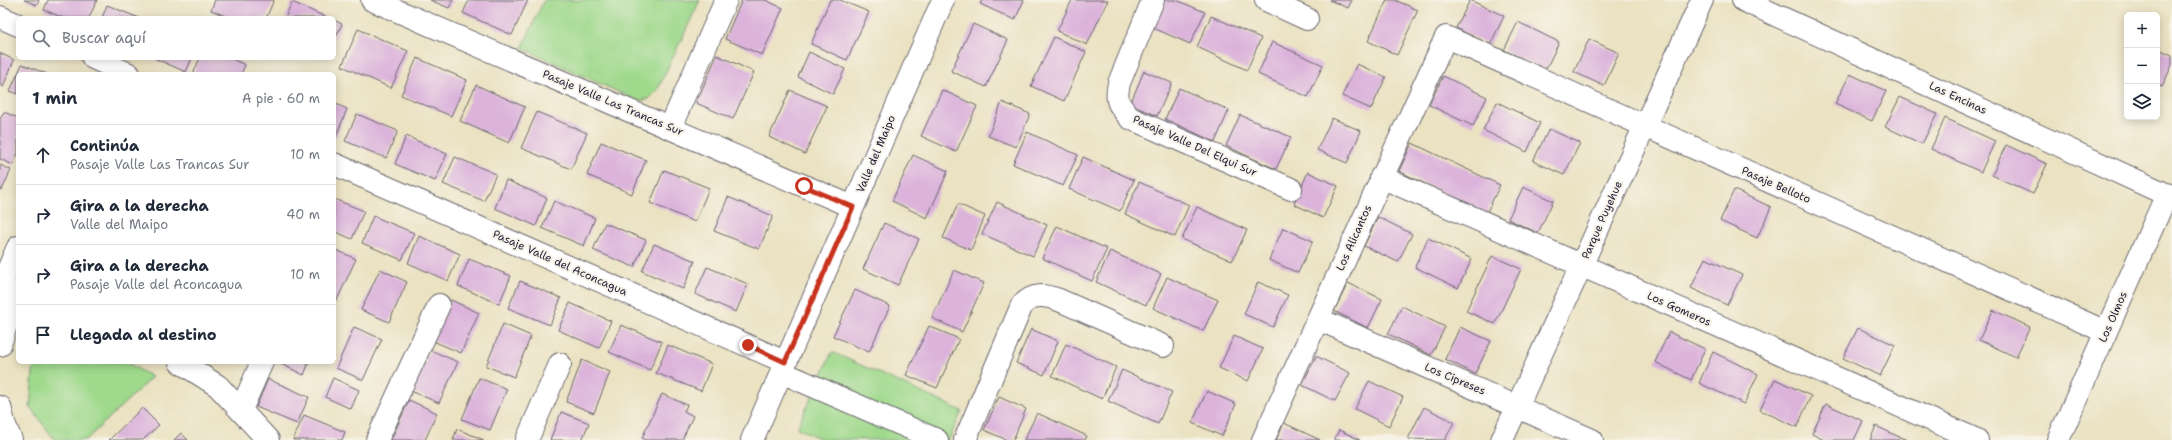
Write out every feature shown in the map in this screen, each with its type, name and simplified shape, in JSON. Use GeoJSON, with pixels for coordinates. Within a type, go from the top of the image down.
{"type":"FeatureCollection","features":[{"type":"Feature","properties":{"kind":"street","name":"Pasaje Valle Las Trancas Sur"},"geometry":{"type":"LineString","coordinates":[[372,0],[853,207]]}},
{"type":"Feature","properties":{"kind":"street"},"geometry":{"type":"LineString","coordinates":[[670,128],[726,0]]}},
{"type":"Feature","properties":{"kind":"street","name":"Valle del Maipo"},"geometry":{"type":"LineString","coordinates":[[752,440],[943,0]]}},
{"type":"Feature","properties":{"kind":"street","name":"Pasaje Valle Del Elqui Sur"},"geometry":{"type":"LineString","coordinates":[[1153,0],[1119,83],[1116,97],[1120,106],[1130,118],[1291,189]]}},
{"type":"Feature","properties":{"kind":"street"},"geometry":{"type":"LineString","coordinates":[[1266,0],[1307,19]]}},
{"type":"Feature","properties":{"kind":"street","name":"Parque Puyehue"},"geometry":{"type":"LineString","coordinates":[[1502,440],[1702,0]]}},
{"type":"Feature","properties":{"kind":"street","name":"Las Encinas"},"geometry":{"type":"LineString","coordinates":[[1743,0],[2170,196]]}},
{"type":"Feature","properties":{"kind":"street"},"geometry":{"type":"LineString","coordinates":[[0,17],[16,24]]}},
{"type":"Feature","properties":{"kind":"street","name":"Pasaje Belloto"},"geometry":{"type":"LineString","coordinates":[[1446,37],[2106,332]]}},
{"type":"Feature","properties":{"kind":"street","name":"Los Alicantos"},"geometry":{"type":"LineString","coordinates":[[1263,440],[1381,177],[1446,37]]}},
{"type":"Feature","properties":{"kind":"street"},"geometry":{"type":"LineString","coordinates":[[98,60],[124,72]]}},
{"type":"Feature","properties":{"kind":"street","name":"Pasaje Valle del Aconcagua"},"geometry":{"type":"LineString","coordinates":[[336,165],[783,367],[937,440]]}},
{"type":"Feature","properties":{"kind":"street","name":"Los Gomeros"},"geometry":{"type":"LineString","coordinates":[[1381,177],[1977,440]]}},
{"type":"Feature","properties":{"kind":"street","name":"Los Olmos"},"geometry":{"type":"LineString","coordinates":[[2058,440],[2106,332],[2170,196]]}},
{"type":"Feature","properties":{"kind":"street"},"geometry":{"type":"LineString","coordinates":[[0,345],[10,313],[7,280],[16,253]]}},
{"type":"Feature","properties":{"kind":"street"},"geometry":{"type":"LineString","coordinates":[[965,440],[1022,305],[1028,299],[1037,296],[1046,296],[1059,300],[1163,346]]}},
{"type":"Feature","properties":{"kind":"street"},"geometry":{"type":"LineString","coordinates":[[377,440],[439,305]]}},
{"type":"Feature","properties":{"kind":"street","name":"Los Cipreses"},"geometry":{"type":"LineString","coordinates":[[1318,319],[1592,440]]}},
{"type":"Feature","properties":{"kind":"street"},"geometry":{"type":"LineString","coordinates":[[183,364],[218,386],[268,440]]}},
{"type":"Feature","properties":{"kind":"street"},"geometry":{"type":"LineString","coordinates":[[241,410],[261,364]]}},
{"type":"Feature","properties":{"kind":"street"},"geometry":{"type":"LineString","coordinates":[[527,440],[560,364]]}},
{"type":"Feature","properties":{"kind":"street"},"geometry":{"type":"LineString","coordinates":[[0,407],[4,423],[11,440]]}},
{"type":"Feature","properties":{"kind":"green space"},"geometry":{"type":"Polygon","coordinates":[[[544,0],[700,0],[657,91],[649,99],[638,101],[522,48],[544,0]]]}},
{"type":"Feature","properties":{"kind":"green space"},"geometry":{"type":"Polygon","coordinates":[[[832,352],[962,411],[949,440],[824,440],[797,428],[832,352]]]}},
{"type":"Feature","properties":{"kind":"green space"},"geometry":{"type":"Polygon","coordinates":[[[34,364],[129,364],[152,377],[86,440],[55,440],[30,407],[34,364]]]}},
{"type":"Feature","properties":{"kind":"building"},"geometry":{"type":"Polygon","coordinates":[[[24,0],[39,0],[37,5],[24,0]]]}},
{"type":"Feature","properties":{"kind":"building"},"geometry":{"type":"Polygon","coordinates":[[[48,0],[97,0],[90,16],[59,16],[44,10],[48,0]]]}},
{"type":"Feature","properties":{"kind":"building"},"geometry":{"type":"Polygon","coordinates":[[[215,0],[274,0],[267,16],[225,16],[211,10],[215,0]]]}},
{"type":"Feature","properties":{"kind":"building"},"geometry":{"type":"Polygon","coordinates":[[[430,0],[453,0],[449,8],[430,0]]]}},
{"type":"Feature","properties":{"kind":"building"},"geometry":{"type":"Polygon","coordinates":[[[469,0],[528,0],[512,35],[463,13],[469,0]]]}},
{"type":"Feature","properties":{"kind":"building"},"geometry":{"type":"Polygon","coordinates":[[[742,0],[765,0],[783,8],[762,55],[725,39],[742,0]]]}},
{"type":"Feature","properties":{"kind":"building"},"geometry":{"type":"Polygon","coordinates":[[[830,0],[840,0],[869,12],[847,60],[811,44],[830,0]]]}},
{"type":"Feature","properties":{"kind":"building"},"geometry":{"type":"Polygon","coordinates":[[[982,0],[1024,0],[1015,20],[980,4],[982,0]]]}},
{"type":"Feature","properties":{"kind":"building"},"geometry":{"type":"Polygon","coordinates":[[[1072,0],[1108,0],[1087,45],[1057,31],[1072,0]]]}},
{"type":"Feature","properties":{"kind":"building"},"geometry":{"type":"Polygon","coordinates":[[[1163,0],[1176,0],[1205,12],[1190,44],[1151,27],[1163,0]]]}},
{"type":"Feature","properties":{"kind":"building"},"geometry":{"type":"Polygon","coordinates":[[[1329,0],[1352,0],[1348,8],[1329,0]]]}},
{"type":"Feature","properties":{"kind":"building"},"geometry":{"type":"Polygon","coordinates":[[[1387,0],[1395,0],[1418,10],[1397,55],[1368,41],[1387,0]]]}},
{"type":"Feature","properties":{"kind":"building"},"geometry":{"type":"Polygon","coordinates":[[[1470,0],[1504,16],[1490,45],[1456,28],[1470,0]]]}},
{"type":"Feature","properties":{"kind":"building"},"geometry":{"type":"Polygon","coordinates":[[[292,2],[324,16],[286,16],[292,2]]]}},
{"type":"Feature","properties":{"kind":"building"},"geometry":{"type":"Polygon","coordinates":[[[107,5],[134,16],[103,16],[107,5]]]}},
{"type":"Feature","properties":{"kind":"building"},"geometry":{"type":"Polygon","coordinates":[[[1211,16],[1261,38],[1247,70],[1197,47],[1211,16]]]}},
{"type":"Feature","properties":{"kind":"building"},"geometry":{"type":"Polygon","coordinates":[[[336,21],[342,24],[336,37],[336,21]]]}},
{"type":"Feature","properties":{"kind":"building"},"geometry":{"type":"Polygon","coordinates":[[[1518,22],[1559,42],[1545,71],[1504,50],[1518,22]]]}},
{"type":"Feature","properties":{"kind":"building"},"geometry":{"type":"Polygon","coordinates":[[[973,24],[1008,40],[986,87],[951,71],[973,24]]]}},
{"type":"Feature","properties":{"kind":"building"},"geometry":{"type":"Polygon","coordinates":[[[358,29],[408,51],[391,88],[342,66],[358,29]]]}},
{"type":"Feature","properties":{"kind":"building"},"geometry":{"type":"Polygon","coordinates":[[[1054,37],[1086,52],[1064,101],[1031,86],[1054,37]]]}},
{"type":"Feature","properties":{"kind":"building"},"geometry":{"type":"Polygon","coordinates":[[[1589,39],[1619,53],[1604,86],[1574,72],[1589,39]]]}},
{"type":"Feature","properties":{"kind":"building"},"geometry":{"type":"Polygon","coordinates":[[[1272,42],[1323,65],[1308,97],[1258,74],[1272,42]]]}},
{"type":"Feature","properties":{"kind":"building"},"geometry":{"type":"Polygon","coordinates":[[[2160,49],[2172,55],[2172,65],[2162,87],[2160,86],[2160,49]]]}},
{"type":"Feature","properties":{"kind":"building"},"geometry":{"type":"Polygon","coordinates":[[[809,52],[845,69],[833,94],[798,77],[809,52]]]}},
{"type":"Feature","properties":{"kind":"building"},"geometry":{"type":"Polygon","coordinates":[[[0,53],[14,60],[3,87],[0,85],[0,53]]]}},
{"type":"Feature","properties":{"kind":"building"},"geometry":{"type":"Polygon","coordinates":[[[717,55],[754,72],[733,119],[696,103],[717,55]]]}},
{"type":"Feature","properties":{"kind":"building"},"geometry":{"type":"Polygon","coordinates":[[[417,58],[467,80],[451,116],[401,95],[417,58]]]}},
{"type":"Feature","properties":{"kind":"building"},"geometry":{"type":"Polygon","coordinates":[[[159,60],[191,60],[186,72],[159,60]]]}},
{"type":"Feature","properties":{"kind":"building"},"geometry":{"type":"Polygon","coordinates":[[[199,60],[234,60],[245,65],[242,72],[194,72],[199,60]]]}},
{"type":"Feature","properties":{"kind":"building"},"geometry":{"type":"Polygon","coordinates":[[[22,64],[42,72],[18,72],[22,64]]]}},
{"type":"Feature","properties":{"kind":"building"},"geometry":{"type":"Polygon","coordinates":[[[1357,64],[1386,77],[1371,109],[1342,96],[1357,64]]]}},
{"type":"Feature","properties":{"kind":"building"},"geometry":{"type":"Polygon","coordinates":[[[1144,71],[1172,83],[1157,116],[1130,104],[1144,71]]]}},
{"type":"Feature","properties":{"kind":"building"},"geometry":{"type":"Polygon","coordinates":[[[1850,74],[1886,91],[1872,121],[1835,104],[1850,74]]]}},
{"type":"Feature","properties":{"kind":"building"},"geometry":{"type":"Polygon","coordinates":[[[1443,76],[1487,97],[1473,126],[1429,105],[1443,76]]]}},
{"type":"Feature","properties":{"kind":"building"},"geometry":{"type":"Polygon","coordinates":[[[16,78],[16,93],[10,91],[16,78]]]}},
{"type":"Feature","properties":{"kind":"building"},"geometry":{"type":"Polygon","coordinates":[[[476,85],[525,107],[509,143],[460,121],[476,85]]]}},
{"type":"Feature","properties":{"kind":"building"},"geometry":{"type":"Polygon","coordinates":[[[1179,88],[1229,110],[1215,142],[1165,119],[1179,88]]]}},
{"type":"Feature","properties":{"kind":"building"},"geometry":{"type":"Polygon","coordinates":[[[790,90],[827,106],[805,154],[769,137],[790,90]]]}},
{"type":"Feature","properties":{"kind":"building"},"geometry":{"type":"Polygon","coordinates":[[[942,90],[977,106],[956,152],[921,136],[942,90]]]}},
{"type":"Feature","properties":{"kind":"building"},"geometry":{"type":"Polygon","coordinates":[[[1900,97],[1937,114],[1922,144],[1885,127],[1900,97]]]}},
{"type":"Feature","properties":{"kind":"building"},"geometry":{"type":"Polygon","coordinates":[[[1002,102],[1030,114],[1016,147],[988,136],[1002,102]]]}},
{"type":"Feature","properties":{"kind":"building"},"geometry":{"type":"Polygon","coordinates":[[[1497,102],[1540,123],[1527,152],[1483,130],[1497,102]]]}},
{"type":"Feature","properties":{"kind":"building"},"geometry":{"type":"Polygon","coordinates":[[[336,104],[347,109],[336,137],[336,104]]]}},
{"type":"Feature","properties":{"kind":"building"},"geometry":{"type":"Polygon","coordinates":[[[4,112],[16,117],[16,158],[13,165],[0,159],[0,119],[4,112]]]}},
{"type":"Feature","properties":{"kind":"building"},"geometry":{"type":"Polygon","coordinates":[[[537,112],[587,133],[571,169],[521,148],[537,112]]]}},
{"type":"Feature","properties":{"kind":"building"},"geometry":{"type":"Polygon","coordinates":[[[357,114],[398,131],[386,158],[345,141],[357,114]]]}},
{"type":"Feature","properties":{"kind":"building"},"geometry":{"type":"Polygon","coordinates":[[[1240,115],[1291,137],[1276,169],[1226,146],[1240,115]]]}},
{"type":"Feature","properties":{"kind":"building"},"geometry":{"type":"Polygon","coordinates":[[[1332,118],[1361,131],[1347,163],[1317,150],[1332,118]]]}},
{"type":"Feature","properties":{"kind":"building"},"geometry":{"type":"Polygon","coordinates":[[[1945,118],[1995,141],[1981,172],[1931,149],[1945,118]]]}},
{"type":"Feature","properties":{"kind":"building"},"geometry":{"type":"Polygon","coordinates":[[[1549,129],[1580,143],[1564,175],[1533,161],[1549,129]]]}},
{"type":"Feature","properties":{"kind":"building"},"geometry":{"type":"Polygon","coordinates":[[[1027,132],[1078,155],[1063,186],[1013,164],[1027,132]]]}},
{"type":"Feature","properties":{"kind":"building"},"geometry":{"type":"Polygon","coordinates":[[[406,136],[447,154],[435,181],[395,164],[406,136]]]}},
{"type":"Feature","properties":{"kind":"building"},"geometry":{"type":"Polygon","coordinates":[[[601,142],[646,160],[632,194],[587,175],[601,142]]]}},
{"type":"Feature","properties":{"kind":"building"},"geometry":{"type":"Polygon","coordinates":[[[1412,143],[1500,185],[1486,214],[1399,171],[1412,143]]]}},
{"type":"Feature","properties":{"kind":"building"},"geometry":{"type":"Polygon","coordinates":[[[2006,145],[2047,164],[2033,194],[1992,175],[2006,145]]]}},
{"type":"Feature","properties":{"kind":"building"},"geometry":{"type":"Polygon","coordinates":[[[913,155],[948,171],[927,218],[892,201],[913,155]]]}},
{"type":"Feature","properties":{"kind":"building"},"geometry":{"type":"Polygon","coordinates":[[[455,157],[496,174],[484,201],[443,184],[455,157]]]}},
{"type":"Feature","properties":{"kind":"building"},"geometry":{"type":"Polygon","coordinates":[[[1083,157],[1134,180],[1120,211],[1069,189],[1083,157]]]}},
{"type":"Feature","properties":{"kind":"building"},"geometry":{"type":"Polygon","coordinates":[[[0,165],[11,170],[2,190],[0,189],[0,165]]]}},
{"type":"Feature","properties":{"kind":"building"},"geometry":{"type":"Polygon","coordinates":[[[664,170],[709,188],[695,222],[650,203],[664,170]]]}},
{"type":"Feature","properties":{"kind":"building"},"geometry":{"type":"Polygon","coordinates":[[[1308,172],[1338,186],[1323,218],[1294,204],[1308,172]]]}},
{"type":"Feature","properties":{"kind":"building"},"geometry":{"type":"Polygon","coordinates":[[[506,180],[547,198],[536,226],[495,208],[506,180]]]}},
{"type":"Feature","properties":{"kind":"building"},"geometry":{"type":"Polygon","coordinates":[[[1139,182],[1189,205],[1175,237],[1125,214],[1139,182]]]}},
{"type":"Feature","properties":{"kind":"building"},"geometry":{"type":"Polygon","coordinates":[[[1523,187],[1553,201],[1538,233],[1508,219],[1523,187]]]}},
{"type":"Feature","properties":{"kind":"building"},"geometry":{"type":"Polygon","coordinates":[[[1734,190],[1771,207],[1757,238],[1720,221],[1734,190]]]}},
{"type":"Feature","properties":{"kind":"building"},"geometry":{"type":"Polygon","coordinates":[[[728,197],[773,216],[759,249],[714,231],[728,197]]]}},
{"type":"Feature","properties":{"kind":"building"},"geometry":{"type":"Polygon","coordinates":[[[336,200],[364,211],[352,239],[336,232],[336,200]]]}},
{"type":"Feature","properties":{"kind":"building"},"geometry":{"type":"Polygon","coordinates":[[[554,201],[595,218],[584,246],[542,228],[554,201]]]}},
{"type":"Feature","properties":{"kind":"building"},"geometry":{"type":"Polygon","coordinates":[[[997,202],[1047,225],[1033,256],[982,234],[997,202]]]}},
{"type":"Feature","properties":{"kind":"building"},"geometry":{"type":"Polygon","coordinates":[[[958,204],[985,216],[971,250],[943,238],[958,204]]]}},
{"type":"Feature","properties":{"kind":"building"},"geometry":{"type":"Polygon","coordinates":[[[1197,207],[1247,230],[1232,261],[1182,239],[1197,207]]]}},
{"type":"Feature","properties":{"kind":"building"},"geometry":{"type":"Polygon","coordinates":[[[373,216],[414,233],[402,260],[362,243],[373,216]]]}},
{"type":"Feature","properties":{"kind":"building"},"geometry":{"type":"Polygon","coordinates":[[[1378,217],[1412,234],[1398,262],[1364,246],[1378,217]]]}},
{"type":"Feature","properties":{"kind":"building"},"geometry":{"type":"Polygon","coordinates":[[[605,223],[646,240],[634,267],[593,250],[605,223]]]}},
{"type":"Feature","properties":{"kind":"building"},"geometry":{"type":"Polygon","coordinates":[[[884,223],[919,239],[898,285],[863,269],[884,223]]]}},
{"type":"Feature","properties":{"kind":"building"},"geometry":{"type":"Polygon","coordinates":[[[1057,226],[1107,249],[1092,281],[1042,258],[1057,226]]]}},
{"type":"Feature","properties":{"kind":"building"},"geometry":{"type":"Polygon","coordinates":[[[1283,228],[1313,241],[1298,273],[1269,260],[1283,228]]]}},
{"type":"Feature","properties":{"kind":"building"},"geometry":{"type":"Polygon","coordinates":[[[419,236],[460,254],[448,281],[408,263],[419,236]]]}},
{"type":"Feature","properties":{"kind":"building"},"geometry":{"type":"Polygon","coordinates":[[[1428,238],[1472,259],[1458,288],[1415,267],[1428,238]]]}},
{"type":"Feature","properties":{"kind":"building"},"geometry":{"type":"Polygon","coordinates":[[[654,244],[695,261],[683,289],[642,271],[654,244]]]}},
{"type":"Feature","properties":{"kind":"building"},"geometry":{"type":"Polygon","coordinates":[[[336,250],[356,259],[337,300],[336,299],[336,250]]]}},
{"type":"Feature","properties":{"kind":"building"},"geometry":{"type":"Polygon","coordinates":[[[1110,251],[1161,274],[1146,305],[1096,282],[1110,251]]]}},
{"type":"Feature","properties":{"kind":"building"},"geometry":{"type":"Polygon","coordinates":[[[1492,256],[1521,269],[1495,324],[1466,311],[1492,256]]]}},
{"type":"Feature","properties":{"kind":"building"},"geometry":{"type":"Polygon","coordinates":[[[1705,258],[1742,275],[1727,305],[1691,288],[1705,258]]]}},
{"type":"Feature","properties":{"kind":"building"},"geometry":{"type":"Polygon","coordinates":[[[469,259],[511,276],[499,304],[458,286],[469,259]]]}},
{"type":"Feature","properties":{"kind":"building"},"geometry":{"type":"Polygon","coordinates":[[[707,267],[748,284],[736,312],[695,294],[707,267]]]}},
{"type":"Feature","properties":{"kind":"building"},"geometry":{"type":"Polygon","coordinates":[[[380,269],[407,282],[389,322],[361,310],[380,269]]]}},
{"type":"Feature","properties":{"kind":"building"},"geometry":{"type":"Polygon","coordinates":[[[954,270],[984,283],[962,332],[932,318],[954,270]]]}},
{"type":"Feature","properties":{"kind":"building"},"geometry":{"type":"Polygon","coordinates":[[[1167,277],[1218,300],[1203,331],[1153,308],[1167,277]]]}},
{"type":"Feature","properties":{"kind":"building"},"geometry":{"type":"Polygon","coordinates":[[[520,281],[561,298],[550,325],[508,308],[520,281]]]}},
{"type":"Feature","properties":{"kind":"building"},"geometry":{"type":"Polygon","coordinates":[[[1258,282],[1288,295],[1273,327],[1244,314],[1258,282]]]}},
{"type":"Feature","properties":{"kind":"building"},"geometry":{"type":"Polygon","coordinates":[[[1348,283],[1382,299],[1368,328],[1334,311],[1348,283]]]}},
{"type":"Feature","properties":{"kind":"building"},"geometry":{"type":"Polygon","coordinates":[[[855,290],[890,306],[869,352],[833,336],[855,290]]]}},
{"type":"Feature","properties":{"kind":"building"},"geometry":{"type":"Polygon","coordinates":[[[451,300],[479,313],[461,353],[433,341],[451,300]]]}},
{"type":"Feature","properties":{"kind":"building"},"geometry":{"type":"Polygon","coordinates":[[[570,303],[611,321],[599,348],[558,330],[570,303]]]}},
{"type":"Feature","properties":{"kind":"building"},"geometry":{"type":"Polygon","coordinates":[[[1402,306],[1445,327],[1431,355],[1388,334],[1402,306]]]}},
{"type":"Feature","properties":{"kind":"building"},"geometry":{"type":"Polygon","coordinates":[[[1993,310],[2030,327],[2016,357],[1979,340],[1993,310]]]}},
{"type":"Feature","properties":{"kind":"building"},"geometry":{"type":"Polygon","coordinates":[[[503,324],[531,336],[514,377],[486,366],[503,324]]]}},
{"type":"Feature","properties":{"kind":"building"},"geometry":{"type":"Polygon","coordinates":[[[621,325],[662,342],[650,370],[609,352],[621,325]]]}},
{"type":"Feature","properties":{"kind":"building"},"geometry":{"type":"Polygon","coordinates":[[[929,326],[959,339],[937,388],[906,375],[929,326]]]}},
{"type":"Feature","properties":{"kind":"building"},"geometry":{"type":"Polygon","coordinates":[[[354,327],[382,339],[363,380],[336,368],[354,327]]]}},
{"type":"Feature","properties":{"kind":"building"},"geometry":{"type":"Polygon","coordinates":[[[1460,327],[1491,341],[1475,374],[1445,359],[1460,327]]]}},
{"type":"Feature","properties":{"kind":"building"},"geometry":{"type":"Polygon","coordinates":[[[1858,328],[1895,345],[1880,376],[1843,358],[1858,328]]]}},
{"type":"Feature","properties":{"kind":"building"},"geometry":{"type":"Polygon","coordinates":[[[1031,329],[1058,341],[1044,375],[1016,363],[1031,329]]]}},
{"type":"Feature","properties":{"kind":"building"},"geometry":{"type":"Polygon","coordinates":[[[1669,332],[1705,349],[1691,380],[1655,362],[1669,332]]]}},
{"type":"Feature","properties":{"kind":"building"},"geometry":{"type":"Polygon","coordinates":[[[1234,336],[1263,349],[1248,381],[1219,368],[1234,336]]]}},
{"type":"Feature","properties":{"kind":"building"},"geometry":{"type":"Polygon","coordinates":[[[1066,344],[1116,367],[1102,399],[1052,376],[1066,344]]]}},
{"type":"Feature","properties":{"kind":"building"},"geometry":{"type":"Polygon","coordinates":[[[668,345],[712,364],[701,391],[656,373],[668,345]]]}},
{"type":"Feature","properties":{"kind":"building"},"geometry":{"type":"Polygon","coordinates":[[[430,350],[458,362],[439,403],[411,391],[430,350]]]}},
{"type":"Feature","properties":{"kind":"building"},"geometry":{"type":"Polygon","coordinates":[[[1713,352],[1758,374],[1744,404],[1699,383],[1713,352]]]}},
{"type":"Feature","properties":{"kind":"building"},"geometry":{"type":"Polygon","coordinates":[[[1316,356],[1350,373],[1335,401],[1302,385],[1316,356]]]}},
{"type":"Feature","properties":{"kind":"building"},"geometry":{"type":"Polygon","coordinates":[[[582,360],[610,372],[594,413],[566,402],[582,360]]]}},
{"type":"Feature","properties":{"kind":"building"},"geometry":{"type":"Polygon","coordinates":[[[281,364],[308,364],[304,375],[281,364]]]}},
{"type":"Feature","properties":{"kind":"building"},"geometry":{"type":"Polygon","coordinates":[[[1122,370],[1172,392],[1158,424],[1108,401],[1122,370]]]}},
{"type":"Feature","properties":{"kind":"building"},"geometry":{"type":"Polygon","coordinates":[[[333,378],[359,390],[351,409],[325,397],[333,378]]]}},
{"type":"Feature","properties":{"kind":"building"},"geometry":{"type":"Polygon","coordinates":[[[479,378],[507,389],[490,430],[462,419],[479,378]]]}},
{"type":"Feature","properties":{"kind":"building"},"geometry":{"type":"Polygon","coordinates":[[[268,379],[309,397],[297,424],[256,407],[268,379]]]}},
{"type":"Feature","properties":{"kind":"building"},"geometry":{"type":"Polygon","coordinates":[[[1775,379],[1811,396],[1797,427],[1760,410],[1775,379]]]}},
{"type":"Feature","properties":{"kind":"building"},"geometry":{"type":"Polygon","coordinates":[[[1369,381],[1403,397],[1389,426],[1355,409],[1369,381]]]}},
{"type":"Feature","properties":{"kind":"building"},"geometry":{"type":"Polygon","coordinates":[[[1207,391],[1236,404],[1222,436],[1192,423],[1207,391]]]}},
{"type":"Feature","properties":{"kind":"building"},"geometry":{"type":"Polygon","coordinates":[[[662,394],[687,405],[684,411],[693,416],[682,440],[646,440],[642,438],[662,394]]]}},
{"type":"Feature","properties":{"kind":"building"},"geometry":{"type":"Polygon","coordinates":[[[999,397],[1026,409],[1013,440],[1007,440],[984,430],[999,397]]]}},
{"type":"Feature","properties":{"kind":"building"},"geometry":{"type":"Polygon","coordinates":[[[409,400],[437,413],[425,440],[391,440],[409,400]]]}},
{"type":"Feature","properties":{"kind":"building"},"geometry":{"type":"Polygon","coordinates":[[[1826,404],[1863,421],[1854,440],[1824,440],[1812,434],[1826,404]]]}},
{"type":"Feature","properties":{"kind":"building"},"geometry":{"type":"Polygon","coordinates":[[[1424,407],[1454,422],[1445,440],[1408,439],[1424,407]]]}},
{"type":"Feature","properties":{"kind":"building"},"geometry":{"type":"Polygon","coordinates":[[[142,408],[159,425],[143,440],[109,440],[142,408]]]}},
{"type":"Feature","properties":{"kind":"building"},"geometry":{"type":"Polygon","coordinates":[[[561,412],[589,423],[582,440],[550,440],[561,412]]]}},
{"type":"Feature","properties":{"kind":"building"},"geometry":{"type":"Polygon","coordinates":[[[1037,413],[1087,436],[1085,440],[1024,440],[1037,413]]]}},
{"type":"Feature","properties":{"kind":"building"},"geometry":{"type":"Polygon","coordinates":[[[304,415],[345,432],[342,440],[293,440],[304,415]]]}},
{"type":"Feature","properties":{"kind":"building"},"geometry":{"type":"Polygon","coordinates":[[[1284,423],[1320,440],[1276,440],[1284,423]]]}},
{"type":"Feature","properties":{"kind":"building"},"geometry":{"type":"Polygon","coordinates":[[[1876,426],[1895,435],[1907,440],[1870,440],[1876,426]]]}},
{"type":"Feature","properties":{"kind":"building"},"geometry":{"type":"Polygon","coordinates":[[[457,429],[484,440],[453,440],[457,429]]]}},
{"type":"Feature","properties":{"kind":"building"},"geometry":{"type":"Polygon","coordinates":[[[1339,430],[1360,440],[1334,440],[1339,430]]]}},
{"type":"Feature","properties":{"kind":"building"},"geometry":{"type":"Polygon","coordinates":[[[181,433],[188,440],[174,440],[181,433]]]}},
{"type":"Feature","properties":{"kind":"route"},"geometry":{"type":"LineString","coordinates":[[748,345],[785,362],[853,207],[804,186]]}}]}
